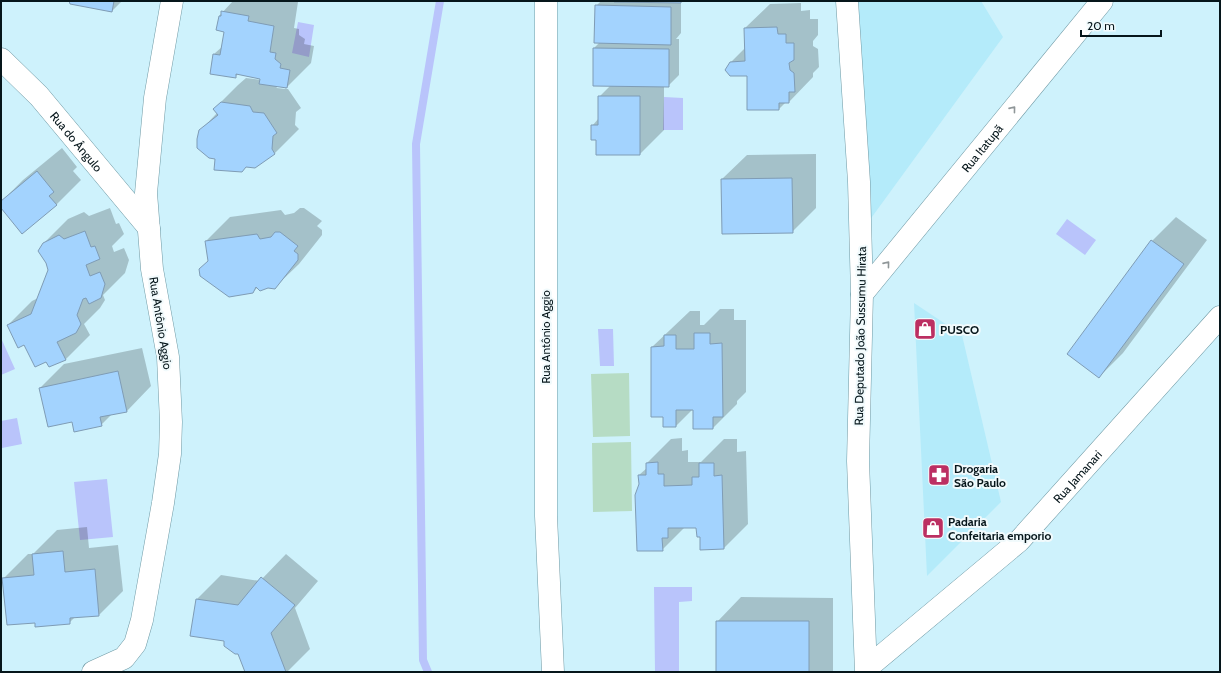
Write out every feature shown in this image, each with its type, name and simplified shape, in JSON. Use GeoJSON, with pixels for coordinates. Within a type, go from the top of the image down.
{"type":"FeatureCollection","features":[{"type":"Feature","properties":{"kind":"street","name":"Rua Antônio Aggio"},"geometry":{"type":"LineString","coordinates":[[93,672],[124,658],[135,644],[142,620],[163,503],[170,454],[171,422],[168,357],[152,269],[146,193],[155,98],[172,1]]}},
{"type":"Feature","properties":{"kind":"street","name":"Rua Antônio Aggio"},"geometry":{"type":"LineString","coordinates":[[546,1],[546,516],[553,672]]}},
{"type":"Feature","properties":{"kind":"street","name":"Rua Deputado João Sussumu Hirata"},"geometry":{"type":"LineString","coordinates":[[847,1],[859,182],[862,294],[858,461],[866,670]]}},
{"type":"Feature","properties":{"kind":"street","name":"Rua Itatupã"},"geometry":{"type":"LineString","coordinates":[[862,294],[1102,1]]}},
{"type":"Feature","properties":{"kind":"street","name":"Rua do Ângulo"},"geometry":{"type":"LineString","coordinates":[[1,59],[39,96],[149,228]]}},
{"type":"Feature","properties":{"kind":"street","name":"Rua Jamanari"},"geometry":{"type":"LineString","coordinates":[[866,670],[1019,541],[1220,317]]}},
{"type":"Feature","properties":{"kind":"shaded area"},"geometry":{"type":"Polygon","coordinates":[[[853,1],[981,1],[1003,37],[869,221],[853,1]]]}},
{"type":"Feature","properties":{"kind":"shaded area"},"geometry":{"type":"Polygon","coordinates":[[[298,22],[314,25],[309,57],[292,53],[298,22]]]}},
{"type":"Feature","properties":{"kind":"shaded area"},"geometry":{"type":"Polygon","coordinates":[[[664,97],[683,98],[683,130],[663,130],[664,97]]]}},
{"type":"Feature","properties":{"kind":"shaded area"},"geometry":{"type":"Polygon","coordinates":[[[1067,219],[1096,240],[1085,255],[1056,234],[1067,219]]]}},
{"type":"Feature","properties":{"kind":"shaded area"},"geometry":{"type":"Polygon","coordinates":[[[914,303],[962,335],[1001,502],[927,576],[914,303]]]}},
{"type":"Feature","properties":{"kind":"shaded area"},"geometry":{"type":"Polygon","coordinates":[[[598,329],[613,329],[614,366],[600,366],[598,329]]]}},
{"type":"Feature","properties":{"kind":"shaded area"},"geometry":{"type":"Polygon","coordinates":[[[1,338],[15,369],[1,375],[1,338]]]}},
{"type":"Feature","properties":{"kind":"shaded area"},"geometry":{"type":"Polygon","coordinates":[[[17,418],[22,444],[2,448],[1,421],[17,418]]]}},
{"type":"Feature","properties":{"kind":"shaded area"},"geometry":{"type":"Polygon","coordinates":[[[107,479],[113,537],[80,540],[74,482],[107,479]]]}},
{"type":"Feature","properties":{"kind":"shaded area"},"geometry":{"type":"Polygon","coordinates":[[[654,587],[692,587],[692,601],[679,602],[679,672],[655,672],[654,587]]]}},
{"type":"Feature","properties":{"kind":"green space"},"geometry":{"type":"Polygon","coordinates":[[[629,373],[630,436],[593,437],[591,374],[629,373]]]}},
{"type":"Feature","properties":{"kind":"green space"},"geometry":{"type":"Polygon","coordinates":[[[631,442],[632,511],[593,512],[592,443],[631,442]]]}},
{"type":"Feature","properties":{"kind":"building"},"geometry":{"type":"Polygon","coordinates":[[[69,1],[114,1],[112,12],[70,4],[69,1]]]}},
{"type":"Feature","properties":{"kind":"building"},"geometry":{"type":"Polygon","coordinates":[[[681,1],[681,3],[614,2],[681,1]]]}},
{"type":"Feature","properties":{"kind":"building"},"geometry":{"type":"Polygon","coordinates":[[[595,5],[671,7],[671,45],[594,43],[595,5]]]}},
{"type":"Feature","properties":{"kind":"building"},"geometry":{"type":"Polygon","coordinates":[[[221,11],[249,16],[248,21],[274,26],[270,52],[276,53],[275,59],[281,64],[280,68],[290,70],[287,88],[259,84],[260,79],[236,74],[236,78],[210,74],[213,54],[220,55],[224,32],[216,30],[219,16],[221,16],[221,11]]]}},
{"type":"Feature","properties":{"kind":"building"},"geometry":{"type":"Polygon","coordinates":[[[777,27],[778,34],[786,34],[786,43],[794,43],[794,60],[789,63],[790,70],[794,73],[795,92],[789,92],[789,103],[779,103],[779,110],[747,110],[747,76],[730,76],[725,70],[730,62],[745,61],[744,28],[777,27]]]}},
{"type":"Feature","properties":{"kind":"building"},"geometry":{"type":"Polygon","coordinates":[[[593,48],[669,49],[669,87],[593,86],[593,48]]]}},
{"type":"Feature","properties":{"kind":"building"},"geometry":{"type":"Polygon","coordinates":[[[598,96],[640,96],[640,155],[596,155],[596,140],[591,140],[591,125],[598,125],[598,96]]]}},
{"type":"Feature","properties":{"kind":"building"},"geometry":{"type":"Polygon","coordinates":[[[221,102],[250,106],[253,112],[264,113],[277,133],[273,136],[272,149],[275,154],[255,168],[246,167],[242,172],[214,170],[215,159],[209,158],[197,148],[197,139],[199,130],[218,115],[213,109],[221,102]]]}},
{"type":"Feature","properties":{"kind":"building"},"geometry":{"type":"Polygon","coordinates":[[[37,171],[54,192],[49,196],[57,205],[22,234],[1,208],[1,201],[37,171]]]}},
{"type":"Feature","properties":{"kind":"building"},"geometry":{"type":"Polygon","coordinates":[[[792,178],[793,233],[722,234],[721,179],[792,178]]]}},
{"type":"Feature","properties":{"kind":"building"},"geometry":{"type":"Polygon","coordinates":[[[85,231],[91,247],[95,246],[100,259],[86,265],[90,276],[100,272],[105,284],[101,298],[89,304],[86,298],[83,299],[77,315],[81,324],[76,333],[57,342],[66,360],[49,367],[46,362],[35,367],[24,345],[18,348],[7,325],[31,314],[48,270],[46,263],[38,251],[43,243],[59,235],[64,239],[85,231]]]}},
{"type":"Feature","properties":{"kind":"building"},"geometry":{"type":"Polygon","coordinates":[[[275,232],[280,232],[298,246],[294,251],[298,254],[298,260],[275,289],[268,288],[260,291],[256,287],[253,293],[229,297],[200,276],[199,269],[208,261],[205,241],[257,234],[260,239],[271,237],[275,232]]]}},
{"type":"Feature","properties":{"kind":"building"},"geometry":{"type":"Polygon","coordinates":[[[1151,240],[1184,264],[1099,378],[1067,354],[1151,240]]]}},
{"type":"Feature","properties":{"kind":"building"},"geometry":{"type":"Polygon","coordinates":[[[694,333],[710,333],[710,344],[722,343],[723,417],[713,417],[713,429],[693,429],[693,410],[676,410],[676,427],[663,427],[663,417],[651,417],[651,347],[664,346],[664,335],[676,335],[676,349],[694,349],[694,333]]]}},
{"type":"Feature","properties":{"kind":"building"},"geometry":{"type":"Polygon","coordinates":[[[118,371],[127,412],[100,417],[102,426],[74,432],[72,422],[48,427],[39,388],[118,371]]]}},
{"type":"Feature","properties":{"kind":"building"},"geometry":{"type":"Polygon","coordinates":[[[658,462],[658,474],[664,474],[664,486],[692,485],[692,477],[699,477],[699,463],[714,463],[714,476],[722,475],[724,549],[700,550],[700,537],[697,537],[696,528],[668,528],[668,538],[662,538],[663,551],[637,551],[635,495],[639,484],[638,475],[646,475],[646,463],[658,462]]]}},
{"type":"Feature","properties":{"kind":"building"},"geometry":{"type":"Polygon","coordinates":[[[63,551],[65,572],[95,569],[99,616],[70,618],[70,624],[35,627],[35,623],[7,625],[2,578],[34,575],[32,554],[63,551]]]}},
{"type":"Feature","properties":{"kind":"building"},"geometry":{"type":"Polygon","coordinates":[[[261,577],[295,605],[271,633],[286,672],[245,672],[238,654],[235,654],[224,646],[224,641],[190,636],[196,599],[238,605],[261,577]]]}},
{"type":"Feature","properties":{"kind":"building"},"geometry":{"type":"Polygon","coordinates":[[[716,621],[809,621],[809,672],[716,672],[716,621]]]}},
{"type":"Feature","properties":{"kind":"waterway"},"geometry":{"type":"LineString","coordinates":[[428,672],[423,660],[416,144],[440,1]]}},
{"type":"Feature","properties":{"kind":"place","name":"PUSCO"},"geometry":{"type":"Point","coordinates":[925,329]}},
{"type":"Feature","properties":{"kind":"place","name":"Drogaria São Paulo"},"geometry":{"type":"Point","coordinates":[939,475]}},
{"type":"Feature","properties":{"kind":"place","name":"Padaria Confeitaria emporio"},"geometry":{"type":"Point","coordinates":[933,528]}}]}
